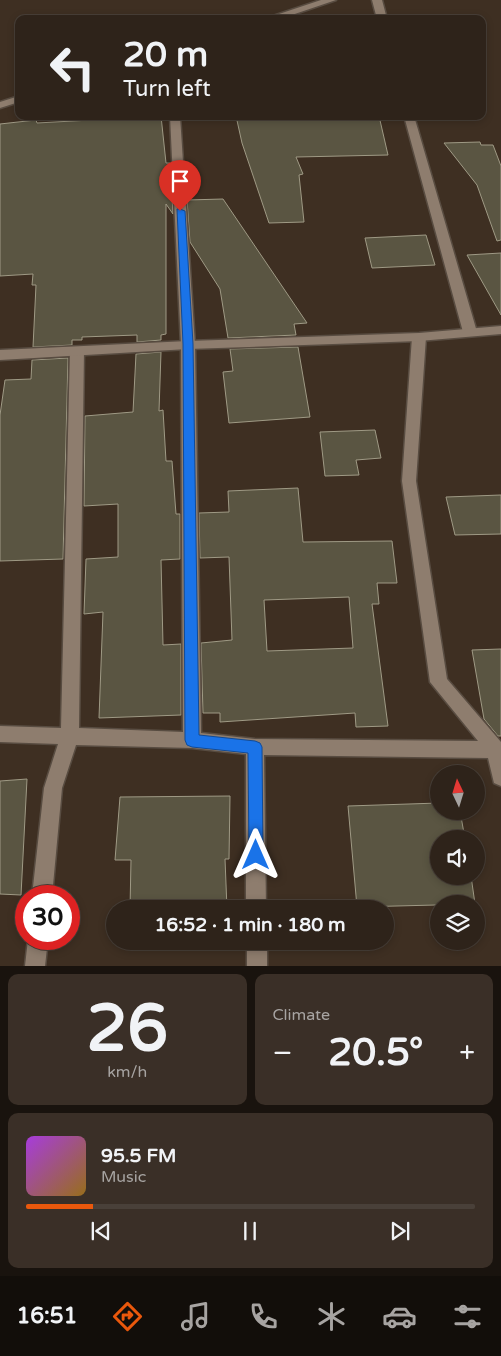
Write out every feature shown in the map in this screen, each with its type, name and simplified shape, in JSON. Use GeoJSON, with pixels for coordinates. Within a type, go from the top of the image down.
{"type":"FeatureCollection","features":[{"type":"Feature","properties":{"kind":"street"},"geometry":{"type":"LineString","coordinates":[[291,0],[302,8]]}},
{"type":"Feature","properties":{"kind":"street"},"geometry":{"type":"LineString","coordinates":[[281,15],[331,0]]}},
{"type":"Feature","properties":{"kind":"street"},"geometry":{"type":"LineString","coordinates":[[376,0],[381,15]]}},
{"type":"Feature","properties":{"kind":"street"},"geometry":{"type":"LineString","coordinates":[[0,105],[15,100]]}},
{"type":"Feature","properties":{"kind":"street"},"geometry":{"type":"LineString","coordinates":[[175,120],[188,344],[192,740]]}},
{"type":"Feature","properties":{"kind":"street"},"geometry":{"type":"LineString","coordinates":[[410,120],[470,332]]}},
{"type":"Feature","properties":{"kind":"street"},"geometry":{"type":"LineString","coordinates":[[0,355],[188,344],[419,337],[501,330]]}},
{"type":"Feature","properties":{"kind":"street"},"geometry":{"type":"LineString","coordinates":[[419,337],[409,481],[439,682],[499,750],[501,777]]}},
{"type":"Feature","properties":{"kind":"street"},"geometry":{"type":"LineString","coordinates":[[43,885],[53,788],[70,736],[77,350]]}},
{"type":"Feature","properties":{"kind":"street"},"geometry":{"type":"LineString","coordinates":[[0,734],[192,740],[255,747],[499,750]]}},
{"type":"Feature","properties":{"kind":"street"},"geometry":{"type":"LineString","coordinates":[[255,747],[256,900]]}},
{"type":"Feature","properties":{"kind":"street"},"geometry":{"type":"LineString","coordinates":[[35,966],[37,950]]}},
{"type":"Feature","properties":{"kind":"street"},"geometry":{"type":"LineString","coordinates":[[257,950],[257,966]]}},
{"type":"Feature","properties":{"kind":"building"},"geometry":{"type":"Polygon","coordinates":[[[36,120],[37,123],[91,120],[161,120],[166,163],[170,163],[173,214],[166,204],[166,334],[161,335],[161,340],[137,342],[137,335],[82,337],[82,340],[72,340],[72,345],[33,347],[36,285],[32,285],[33,274],[0,276],[0,124],[36,120]]]}},
{"type":"Feature","properties":{"kind":"building"},"geometry":{"type":"Polygon","coordinates":[[[237,120],[380,120],[388,155],[296,157],[303,174],[299,175],[304,222],[269,223],[242,143],[237,120]]]}},
{"type":"Feature","properties":{"kind":"building"},"geometry":{"type":"Polygon","coordinates":[[[480,142],[481,145],[493,145],[501,166],[501,240],[497,241],[477,185],[444,143],[480,142]]]}},
{"type":"Feature","properties":{"kind":"building"},"geometry":{"type":"Polygon","coordinates":[[[223,199],[307,323],[294,324],[296,335],[228,338],[220,289],[190,242],[187,200],[223,199]]]}},
{"type":"Feature","properties":{"kind":"building"},"geometry":{"type":"Polygon","coordinates":[[[426,235],[435,265],[372,268],[365,238],[426,235]]]}},
{"type":"Feature","properties":{"kind":"building"},"geometry":{"type":"Polygon","coordinates":[[[501,253],[501,315],[467,255],[501,253]]]}},
{"type":"Feature","properties":{"kind":"building"},"geometry":{"type":"Polygon","coordinates":[[[298,347],[310,417],[229,423],[223,372],[233,371],[230,349],[298,347]]]}},
{"type":"Feature","properties":{"kind":"building"},"geometry":{"type":"Polygon","coordinates":[[[161,352],[159,411],[163,410],[166,461],[172,461],[176,514],[180,514],[180,559],[161,560],[163,645],[181,644],[181,715],[99,718],[103,612],[84,614],[86,559],[118,557],[118,504],[84,506],[85,416],[133,412],[136,354],[161,352]]]}},
{"type":"Feature","properties":{"kind":"building"},"geometry":{"type":"Polygon","coordinates":[[[68,358],[63,559],[0,561],[0,415],[5,380],[31,379],[32,360],[68,358]]]}},
{"type":"Feature","properties":{"kind":"building"},"geometry":{"type":"Polygon","coordinates":[[[375,430],[381,458],[356,460],[359,475],[325,476],[320,432],[375,430]]]}},
{"type":"Feature","properties":{"kind":"building"},"geometry":{"type":"Polygon","coordinates":[[[298,488],[303,542],[392,541],[397,583],[377,583],[379,604],[372,604],[388,726],[356,727],[355,713],[220,722],[220,713],[203,713],[201,643],[232,640],[229,557],[200,558],[199,513],[229,512],[228,491],[298,488]],[[349,597],[264,600],[267,651],[353,648],[349,597]]]}},
{"type":"Feature","properties":{"kind":"building"},"geometry":{"type":"Polygon","coordinates":[[[501,495],[501,534],[455,535],[446,497],[501,495]]]}},
{"type":"Feature","properties":{"kind":"building"},"geometry":{"type":"Polygon","coordinates":[[[501,649],[501,736],[498,736],[484,719],[472,650],[501,649]]]}},
{"type":"Feature","properties":{"kind":"building"},"geometry":{"type":"Polygon","coordinates":[[[27,779],[22,885],[15,885],[15,895],[0,894],[0,781],[27,779]]]}},
{"type":"Feature","properties":{"kind":"building"},"geometry":{"type":"Polygon","coordinates":[[[230,796],[229,859],[225,859],[227,900],[130,900],[131,860],[115,860],[120,797],[230,796]]]}},
{"type":"Feature","properties":{"kind":"building"},"geometry":{"type":"Polygon","coordinates":[[[430,803],[430,820],[462,820],[463,830],[430,830],[430,885],[472,885],[474,895],[430,895],[430,905],[394,906],[394,900],[356,900],[348,806],[430,803]]]}},
{"type":"Feature","properties":{"kind":"route"},"geometry":{"type":"LineString","coordinates":[[180,211],[188,344],[192,740],[255,747],[256,855]]}}]}
